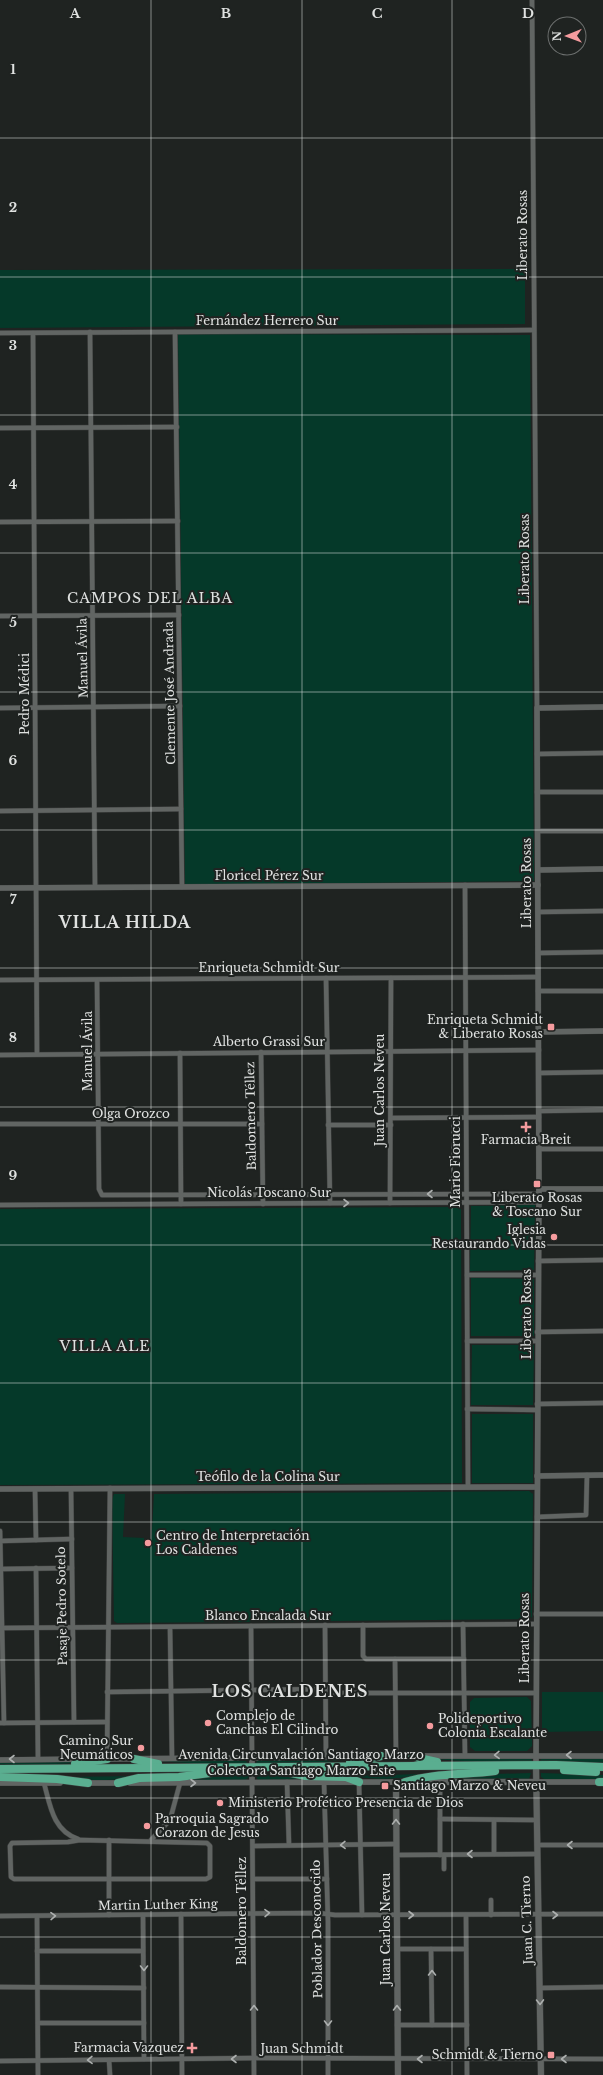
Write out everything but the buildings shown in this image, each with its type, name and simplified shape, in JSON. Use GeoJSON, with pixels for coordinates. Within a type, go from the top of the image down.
{"type":"FeatureCollection","features":[{"type":"Feature","properties":{"kind":"highway"},"geometry":{"type":"LineString","coordinates":[[296,1767],[312,1763],[351,1763],[381,1756]]}},
{"type":"Feature","properties":{"kind":"highway"},"geometry":{"type":"LineString","coordinates":[[410,1756],[432,1762],[468,1762],[496,1768]]}},
{"type":"Feature","properties":{"kind":"highway"},"geometry":{"type":"LineString","coordinates":[[4,1769],[24,1766],[70,1765],[107,1759]]}},
{"type":"Feature","properties":{"kind":"highway"},"geometry":{"type":"LineString","coordinates":[[134,1759],[154,1764],[223,1767]]}},
{"type":"Feature","properties":{"kind":"highway","name":"Avenida Circunvalación Santiago Marzo"},"geometry":{"type":"LineString","coordinates":[[4,1769],[223,1767],[287,1772],[496,1768]]}},
{"type":"Feature","properties":{"kind":"highway","name":"Avenida Circunvalación Santiago Marzo"},"geometry":{"type":"LineString","coordinates":[[0,1774],[210,1773],[296,1767],[603,1767]]}},
{"type":"Feature","properties":{"kind":"highway"},"geometry":{"type":"LineString","coordinates":[[405,1782],[426,1776],[463,1775],[496,1768]]}},
{"type":"Feature","properties":{"kind":"highway","name":"Avenida Circunvalación Santiago Marzo"},"geometry":{"type":"LineString","coordinates":[[536,1768],[603,1773]]}},
{"type":"Feature","properties":{"kind":"highway"},"geometry":{"type":"LineString","coordinates":[[287,1772],[305,1776],[344,1776],[359,1782]]}},
{"type":"Feature","properties":{"kind":"highway"},"geometry":{"type":"LineString","coordinates":[[118,1783],[139,1778],[179,1777],[210,1773]]}},
{"type":"Feature","properties":{"kind":"highway"},"geometry":{"type":"LineString","coordinates":[[0,1778],[59,1779],[88,1783]]}},
{"type":"Feature","properties":{"kind":"main road","name":"Juan C. Tierno"},"geometry":{"type":"LineString","coordinates":[[536,1768],[541,2075]]}},
{"type":"Feature","properties":{"kind":"main road","name":"Colectora Santiago Marzo Este"},"geometry":{"type":"LineString","coordinates":[[396,1782],[536,1782]]}},
{"type":"Feature","properties":{"kind":"main road","name":"Juan Carlos Neveu"},"geometry":{"type":"LineString","coordinates":[[396,1782],[398,2075]]}},
{"type":"Feature","properties":{"kind":"street","name":"Liberato Rosas"},"geometry":{"type":"LineString","coordinates":[[532,0],[539,1050],[536,1768]]}},
{"type":"Feature","properties":{"kind":"street","name":"Fernández Herrero Sur"},"geometry":{"type":"LineString","coordinates":[[0,333],[534,330]]}},
{"type":"Feature","properties":{"kind":"street","name":"Manuel Ávila"},"geometry":{"type":"LineString","coordinates":[[90,332],[95,887]]}},
{"type":"Feature","properties":{"kind":"street","name":"Clemente José Andrada"},"geometry":{"type":"LineString","coordinates":[[175,332],[182,887]]}},
{"type":"Feature","properties":{"kind":"street","name":"Pedro Médici"},"geometry":{"type":"LineString","coordinates":[[33,333],[37,1054]]}},
{"type":"Feature","properties":{"kind":"street"},"geometry":{"type":"LineString","coordinates":[[0,428],[177,427]]}},
{"type":"Feature","properties":{"kind":"street"},"geometry":{"type":"LineString","coordinates":[[0,522],[178,521]]}},
{"type":"Feature","properties":{"kind":"street"},"geometry":{"type":"LineString","coordinates":[[0,616],[179,615]]}},
{"type":"Feature","properties":{"kind":"street"},"geometry":{"type":"LineString","coordinates":[[0,708],[180,706]]}},
{"type":"Feature","properties":{"kind":"street"},"geometry":{"type":"LineString","coordinates":[[537,708],[603,707]]}},
{"type":"Feature","properties":{"kind":"street"},"geometry":{"type":"LineString","coordinates":[[537,754],[603,753]]}},
{"type":"Feature","properties":{"kind":"street"},"geometry":{"type":"LineString","coordinates":[[537,792],[603,792]]}},
{"type":"Feature","properties":{"kind":"street"},"geometry":{"type":"LineString","coordinates":[[0,812],[181,809]]}},
{"type":"Feature","properties":{"kind":"street"},"geometry":{"type":"LineString","coordinates":[[538,831],[603,831]]}},
{"type":"Feature","properties":{"kind":"street"},"geometry":{"type":"LineString","coordinates":[[538,870],[603,869]]}},
{"type":"Feature","properties":{"kind":"street","name":"Floricel Pérez Sur"},"geometry":{"type":"LineString","coordinates":[[0,888],[538,885]]}},
{"type":"Feature","properties":{"kind":"street","name":"Mario Fiorucci"},"geometry":{"type":"LineString","coordinates":[[465,886],[468,1487]]}},
{"type":"Feature","properties":{"kind":"street"},"geometry":{"type":"LineString","coordinates":[[538,912],[603,911]]}},
{"type":"Feature","properties":{"kind":"street"},"geometry":{"type":"LineString","coordinates":[[538,953],[603,952]]}},
{"type":"Feature","properties":{"kind":"street","name":"Enriqueta Schmidt Sur"},"geometry":{"type":"LineString","coordinates":[[0,980],[538,977]]}},
{"type":"Feature","properties":{"kind":"street"},"geometry":{"type":"LineString","coordinates":[[326,978],[330,1203]]}},
{"type":"Feature","properties":{"kind":"street","name":"Juan Carlos Neveu"},"geometry":{"type":"LineString","coordinates":[[390,1203],[391,978]]}},
{"type":"Feature","properties":{"kind":"street","name":"Manuel Ávila"},"geometry":{"type":"LineString","coordinates":[[97,980],[99,1189],[101,1194]]}},
{"type":"Feature","properties":{"kind":"street"},"geometry":{"type":"LineString","coordinates":[[538,991],[603,991]]}},
{"type":"Feature","properties":{"kind":"street"},"geometry":{"type":"LineString","coordinates":[[538,1032],[603,1031]]}},
{"type":"Feature","properties":{"kind":"street","name":"Alberto Grassi Sur"},"geometry":{"type":"LineString","coordinates":[[0,1055],[539,1050]]}},
{"type":"Feature","properties":{"kind":"street","name":"Baldomero Téllez"},"geometry":{"type":"LineString","coordinates":[[261,1052],[263,1204]]}},
{"type":"Feature","properties":{"kind":"street"},"geometry":{"type":"LineString","coordinates":[[180,1053],[181,1204]]}},
{"type":"Feature","properties":{"kind":"street"},"geometry":{"type":"LineString","coordinates":[[539,1073],[603,1072]]}},
{"type":"Feature","properties":{"kind":"street"},"geometry":{"type":"LineString","coordinates":[[391,1118],[466,1117],[603,1110]]}},
{"type":"Feature","properties":{"kind":"street","name":"Olga Orozco"},"geometry":{"type":"LineString","coordinates":[[0,1124],[262,1124]]}},
{"type":"Feature","properties":{"kind":"street"},"geometry":{"type":"LineString","coordinates":[[328,1125],[391,1125]]}},
{"type":"Feature","properties":{"kind":"street"},"geometry":{"type":"LineString","coordinates":[[539,1150],[603,1149]]}},
{"type":"Feature","properties":{"kind":"street","name":"Nicolás Toscano Sur"},"geometry":{"type":"LineString","coordinates":[[101,1194],[466,1194],[603,1189]]}},
{"type":"Feature","properties":{"kind":"street","name":"Nicolás Toscano Sur"},"geometry":{"type":"LineString","coordinates":[[0,1205],[539,1202]]}},
{"type":"Feature","properties":{"kind":"street"},"geometry":{"type":"LineString","coordinates":[[538,1261],[603,1260]]}},
{"type":"Feature","properties":{"kind":"street"},"geometry":{"type":"LineString","coordinates":[[467,1275],[538,1275]]}},
{"type":"Feature","properties":{"kind":"street"},"geometry":{"type":"LineString","coordinates":[[537,1332],[603,1331]]}},
{"type":"Feature","properties":{"kind":"street"},"geometry":{"type":"LineString","coordinates":[[467,1340],[537,1341]]}},
{"type":"Feature","properties":{"kind":"street"},"geometry":{"type":"LineString","coordinates":[[467,1409],[603,1403]]}},
{"type":"Feature","properties":{"kind":"street"},"geometry":{"type":"LineString","coordinates":[[537,1517],[586,1515],[587,1475]]}},
{"type":"Feature","properties":{"kind":"street"},"geometry":{"type":"LineString","coordinates":[[537,1476],[603,1475]]}},
{"type":"Feature","properties":{"kind":"street","name":"Teófilo de la Colina Sur"},"geometry":{"type":"LineString","coordinates":[[0,1489],[537,1487]]}},
{"type":"Feature","properties":{"kind":"street","name":"Pasaje Pedro Sotelo"},"geometry":{"type":"LineString","coordinates":[[71,1488],[74,1722]]}},
{"type":"Feature","properties":{"kind":"street"},"geometry":{"type":"LineString","coordinates":[[107,1759],[110,1488]]}},
{"type":"Feature","properties":{"kind":"street"},"geometry":{"type":"LineString","coordinates":[[35,1489],[36,1540]]}},
{"type":"Feature","properties":{"kind":"street"},"geometry":{"type":"LineString","coordinates":[[0,1532],[2,1723],[107,1722]]}},
{"type":"Feature","properties":{"kind":"street"},"geometry":{"type":"LineString","coordinates":[[0,1541],[72,1539]]}},
{"type":"Feature","properties":{"kind":"street"},"geometry":{"type":"LineString","coordinates":[[36,1568],[38,1759]]}},
{"type":"Feature","properties":{"kind":"street"},"geometry":{"type":"LineString","coordinates":[[1,1569],[72,1568]]}},
{"type":"Feature","properties":{"kind":"street"},"geometry":{"type":"LineString","coordinates":[[536,1614],[603,1614]]}},
{"type":"Feature","properties":{"kind":"street"},"geometry":{"type":"LineString","coordinates":[[463,1624],[465,1756]]}},
{"type":"Feature","properties":{"kind":"street","name":"Blanco Encalada Sur"},"geometry":{"type":"LineString","coordinates":[[1,1628],[536,1624]]}},
{"type":"Feature","properties":{"kind":"street"},"geometry":{"type":"LineString","coordinates":[[325,1625],[326,1757]]}},
{"type":"Feature","properties":{"kind":"street"},"geometry":{"type":"LineString","coordinates":[[363,1625],[364,1658],[369,1660],[464,1658]]}},
{"type":"Feature","properties":{"kind":"street"},"geometry":{"type":"LineString","coordinates":[[170,1626],[172,1758]]}},
{"type":"Feature","properties":{"kind":"street","name":"Baldomero Téllez"},"geometry":{"type":"LineString","coordinates":[[251,1626],[254,2075]]}},
{"type":"Feature","properties":{"kind":"street"},"geometry":{"type":"LineString","coordinates":[[395,1659],[396,1756]]}},
{"type":"Feature","properties":{"kind":"street"},"geometry":{"type":"LineString","coordinates":[[107,1692],[251,1689],[395,1693],[536,1693]]}},
{"type":"Feature","properties":{"kind":"street","name":"Colectora Santiago Marzo Este"},"geometry":{"type":"LineString","coordinates":[[0,1760],[381,1756],[603,1756]]}},
{"type":"Feature","properties":{"kind":"street"},"geometry":{"type":"LineString","coordinates":[[287,1782],[288,1845]]}},
{"type":"Feature","properties":{"kind":"street","name":"Poblador Desconocido"},"geometry":{"type":"LineString","coordinates":[[324,1782],[328,2075]]}},
{"type":"Feature","properties":{"kind":"street"},"geometry":{"type":"LineString","coordinates":[[359,1782],[362,1915]]}},
{"type":"Feature","properties":{"kind":"street","name":"Colectora Santiago Marzo Este"},"geometry":{"type":"LineString","coordinates":[[0,1783],[396,1782]]}},
{"type":"Feature","properties":{"kind":"street"},"geometry":{"type":"LineString","coordinates":[[440,1782],[440,1819],[444,1870]]}},
{"type":"Feature","properties":{"kind":"street","name":"Colectora Santiago Marzo Este"},"geometry":{"type":"LineString","coordinates":[[536,1782],[602,1782]]}},
{"type":"Feature","properties":{"kind":"street"},"geometry":{"type":"LineString","coordinates":[[44,1783],[55,1820],[67,1834],[80,1840]]}},
{"type":"Feature","properties":{"kind":"street"},"geometry":{"type":"LineString","coordinates":[[151,1840],[170,1820],[180,1783]]}},
{"type":"Feature","properties":{"kind":"street"},"geometry":{"type":"LineString","coordinates":[[440,1819],[536,1820]]}},
{"type":"Feature","properties":{"kind":"street"},"geometry":{"type":"LineString","coordinates":[[494,1820],[494,1854]]}},
{"type":"Feature","properties":{"kind":"street"},"geometry":{"type":"LineString","coordinates":[[80,1840],[151,1840],[161,1842],[209,1844],[209,1878],[12,1878],[12,1844],[68,1842],[80,1840]]}},
{"type":"Feature","properties":{"kind":"street"},"geometry":{"type":"LineString","coordinates":[[109,1840],[109,1915]]}},
{"type":"Feature","properties":{"kind":"street"},"geometry":{"type":"LineString","coordinates":[[253,1846],[396,1844]]}},
{"type":"Feature","properties":{"kind":"street"},"geometry":{"type":"LineString","coordinates":[[537,1845],[603,1845]]}},
{"type":"Feature","properties":{"kind":"street"},"geometry":{"type":"LineString","coordinates":[[396,1855],[537,1854]]}},
{"type":"Feature","properties":{"kind":"street"},"geometry":{"type":"LineString","coordinates":[[253,1879],[326,1879]]}},
{"type":"Feature","properties":{"kind":"street"},"geometry":{"type":"LineString","coordinates":[[491,1900],[492,1915]]}},
{"type":"Feature","properties":{"kind":"street"},"geometry":{"type":"LineString","coordinates":[[181,1914],[182,2075]]}},
{"type":"Feature","properties":{"kind":"street","name":"Martin Luther King"},"geometry":{"type":"LineString","coordinates":[[0,1916],[181,1914],[603,1914]]}},
{"type":"Feature","properties":{"kind":"street"},"geometry":{"type":"LineString","coordinates":[[143,1915],[144,2059]]}},
{"type":"Feature","properties":{"kind":"street"},"geometry":{"type":"LineString","coordinates":[[466,1915],[467,2075]]}},
{"type":"Feature","properties":{"kind":"street"},"geometry":{"type":"LineString","coordinates":[[37,1916],[38,2075]]}},
{"type":"Feature","properties":{"kind":"street"},"geometry":{"type":"LineString","coordinates":[[397,1949],[466,1948]]}},
{"type":"Feature","properties":{"kind":"street"},"geometry":{"type":"LineString","coordinates":[[431,1949],[432,2025]]}},
{"type":"Feature","properties":{"kind":"street"},"geometry":{"type":"LineString","coordinates":[[37,1952],[144,1950]]}},
{"type":"Feature","properties":{"kind":"street"},"geometry":{"type":"LineString","coordinates":[[0,1987],[144,1988]]}},
{"type":"Feature","properties":{"kind":"street"},"geometry":{"type":"LineString","coordinates":[[540,1988],[603,1987]]}},
{"type":"Feature","properties":{"kind":"street"},"geometry":{"type":"LineString","coordinates":[[38,2024],[144,2023]]}},
{"type":"Feature","properties":{"kind":"street"},"geometry":{"type":"LineString","coordinates":[[397,2025],[467,2025]]}},
{"type":"Feature","properties":{"kind":"street","name":"Juan Schmidt"},"geometry":{"type":"LineString","coordinates":[[0,2061],[254,2058],[603,2059]]}},
{"type":"Feature","properties":{"kind":"street"},"geometry":{"type":"LineString","coordinates":[[109,2060],[110,2075]]}},
{"type":"Feature","properties":{"kind":"green space"},"geometry":{"type":"Polygon","coordinates":[[[525,269],[525,324],[0,328],[0,270],[525,269]]]}},
{"type":"Feature","properties":{"kind":"green space"},"geometry":{"type":"Polygon","coordinates":[[[178,334],[530,335],[534,881],[185,885],[178,334]]]}},
{"type":"Feature","properties":{"kind":"green space"},"geometry":{"type":"Polygon","coordinates":[[[535,1205],[534,1270],[470,1271],[471,1206],[535,1205]]]}},
{"type":"Feature","properties":{"kind":"green space"},"geometry":{"type":"Polygon","coordinates":[[[461,1207],[462,1483],[0,1485],[0,1209],[461,1207]]]}},
{"type":"Feature","properties":{"kind":"green space"},"geometry":{"type":"Polygon","coordinates":[[[471,1278],[534,1279],[534,1336],[471,1336],[471,1278]]]}},
{"type":"Feature","properties":{"kind":"green space"},"geometry":{"type":"Polygon","coordinates":[[[472,1345],[534,1345],[533,1405],[471,1405],[472,1345]]]}},
{"type":"Feature","properties":{"kind":"green space"},"geometry":{"type":"Polygon","coordinates":[[[472,1414],[533,1414],[533,1483],[472,1483],[472,1414]]]}},
{"type":"Feature","properties":{"kind":"green space"},"geometry":{"type":"Polygon","coordinates":[[[529,1491],[533,1494],[532,1617],[529,1619],[117,1623],[114,1621],[112,1500],[114,1494],[125,1494],[123,1537],[144,1538],[144,1548],[151,1548],[154,1494],[529,1491]]]}},
{"type":"Feature","properties":{"kind":"green space"},"geometry":{"type":"Polygon","coordinates":[[[542,1692],[603,1692],[603,1731],[542,1732],[542,1692]]]}},
{"type":"Feature","properties":{"kind":"green space"},"geometry":{"type":"Polygon","coordinates":[[[527,1697],[531,1701],[532,1746],[527,1751],[475,1751],[470,1747],[470,1702],[474,1698],[527,1697]]]}},
{"type":"Feature","properties":{"kind":"green space"},"geometry":{"type":"Polygon","coordinates":[[[531,1758],[532,1761],[497,1763],[431,1759],[531,1758]]]}},
{"type":"Feature","properties":{"kind":"green space"},"geometry":{"type":"Polygon","coordinates":[[[603,1758],[603,1764],[540,1762],[541,1759],[603,1758]]]}},
{"type":"Feature","properties":{"kind":"green space"},"geometry":{"type":"Polygon","coordinates":[[[358,1759],[287,1765],[255,1764],[258,1760],[358,1759]]]}},
{"type":"Feature","properties":{"kind":"green space"},"geometry":{"type":"Polygon","coordinates":[[[245,1760],[248,1764],[224,1765],[154,1761],[245,1760]]]}},
{"type":"Feature","properties":{"kind":"green space"},"geometry":{"type":"Polygon","coordinates":[[[0,1762],[76,1762],[76,1763],[0,1767],[0,1762]]]}},
{"type":"Feature","properties":{"kind":"green space"},"geometry":{"type":"Polygon","coordinates":[[[531,1773],[529,1779],[422,1780],[495,1774],[531,1773]]]}},
{"type":"Feature","properties":{"kind":"green space"},"geometry":{"type":"Polygon","coordinates":[[[541,1773],[603,1775],[603,1779],[544,1779],[541,1777],[541,1773]]]}},
{"type":"Feature","properties":{"kind":"green space"},"geometry":{"type":"Polygon","coordinates":[[[421,1774],[386,1779],[352,1776],[421,1774]]]}},
{"type":"Feature","properties":{"kind":"green space"},"geometry":{"type":"Polygon","coordinates":[[[247,1775],[249,1777],[245,1780],[140,1781],[247,1775]]]}},
{"type":"Feature","properties":{"kind":"green space"},"geometry":{"type":"Polygon","coordinates":[[[281,1775],[350,1779],[258,1780],[256,1776],[281,1775]]]}},
{"type":"Feature","properties":{"kind":"green space"},"geometry":{"type":"Polygon","coordinates":[[[136,1776],[100,1780],[63,1777],[136,1776]]]}},
{"type":"Feature","properties":{"kind":"place","name":"Enriqueta Schmidt & Liberato Rosas"},"geometry":{"type":"Point","coordinates":[551,1027]}},
{"type":"Feature","properties":{"kind":"place","name":"Farmacia Breit"},"geometry":{"type":"Point","coordinates":[526,1127]}},
{"type":"Feature","properties":{"kind":"place","name":"Liberato Rosas & Toscano Sur"},"geometry":{"type":"Point","coordinates":[537,1184]}},
{"type":"Feature","properties":{"kind":"place","name":"Iglesia Restaurando Vidas"},"geometry":{"type":"Point","coordinates":[554,1237]}},
{"type":"Feature","properties":{"kind":"place","name":"Centro de Interpretación Los Caldenes"},"geometry":{"type":"Point","coordinates":[148,1543]}},
{"type":"Feature","properties":{"kind":"place","name":"Complejo de Canchas El Cilindro"},"geometry":{"type":"Point","coordinates":[208,1723]}},
{"type":"Feature","properties":{"kind":"place","name":"Polideportivo Colonia Escalante"},"geometry":{"type":"Point","coordinates":[430,1726]}},
{"type":"Feature","properties":{"kind":"place","name":"Camino Sur Neumáticos"},"geometry":{"type":"Point","coordinates":[141,1748]}},
{"type":"Feature","properties":{"kind":"place","name":"Santiago Marzo & Neveu"},"geometry":{"type":"Point","coordinates":[385,1786]}},
{"type":"Feature","properties":{"kind":"place","name":"Ministerio Profético Presencia de Dios"},"geometry":{"type":"Point","coordinates":[220,1803]}},
{"type":"Feature","properties":{"kind":"place","name":"Parroquia Sagrado Corazon de Jesus"},"geometry":{"type":"Point","coordinates":[147,1826]}},
{"type":"Feature","properties":{"kind":"place","name":"Farmacia Vazquez"},"geometry":{"type":"Point","coordinates":[192,2048]}},
{"type":"Feature","properties":{"kind":"place","name":"Schmidt & Tierno"},"geometry":{"type":"Point","coordinates":[551,2055]}},
{"type":"Feature","properties":{"kind":"district","name":"CAMPOS DEL ALBA"},"geometry":{"type":"Point","coordinates":[150,598]}},
{"type":"Feature","properties":{"kind":"district","name":"VILLA HILDA"},"geometry":{"type":"Point","coordinates":[125,922]}},
{"type":"Feature","properties":{"kind":"district","name":"VILLA ALE"},"geometry":{"type":"Point","coordinates":[105,1346]}},
{"type":"Feature","properties":{"kind":"district","name":"LOS CALDENES"},"geometry":{"type":"Point","coordinates":[290,1691]}}]}
